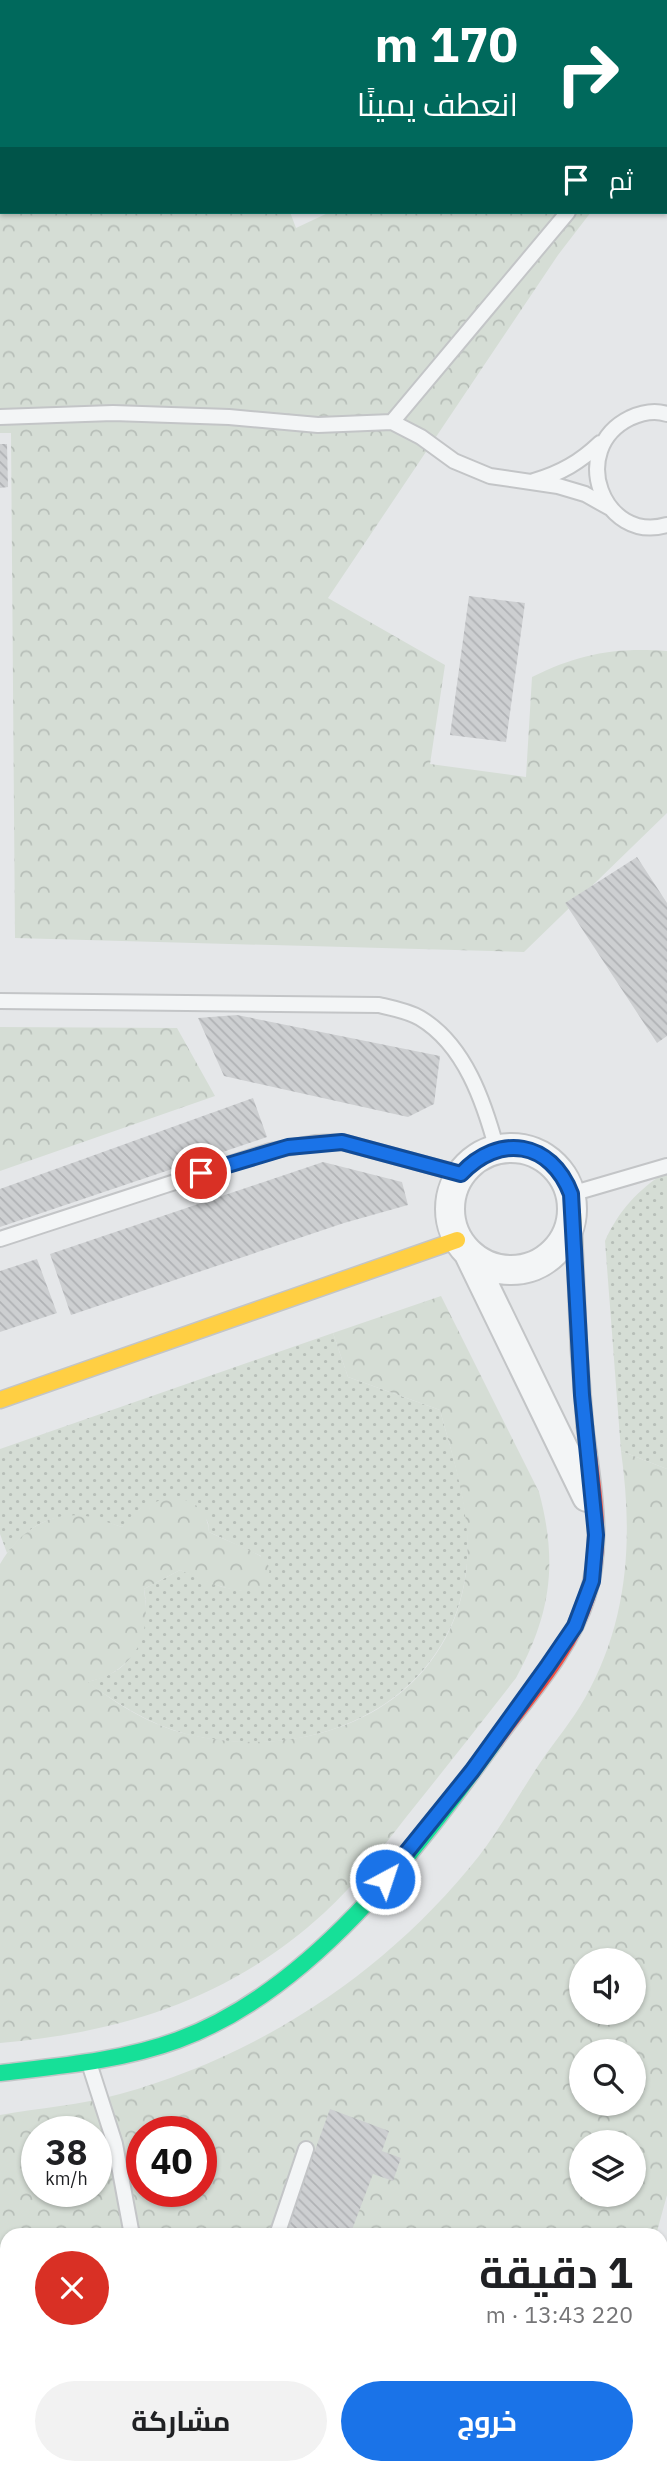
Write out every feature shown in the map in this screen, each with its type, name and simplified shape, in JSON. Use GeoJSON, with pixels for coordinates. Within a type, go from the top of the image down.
{"type":"FeatureCollection","features":[{"type":"Feature","properties":{"kind":"street"},"geometry":{"type":"LineString","coordinates":[[0,2073],[113,2059],[151,2050],[203,2030],[233,2014],[296,1969],[367,1900],[472,1771],[575,1626],[592,1581],[596,1535],[581,1382],[572,1203],[565,1178],[554,1164],[539,1154],[523,1149],[505,1148],[488,1152],[473,1161],[461,1174],[453,1189],[449,1206],[451,1224],[593,1508]]}},
{"type":"Feature","properties":{"kind":"street"},"geometry":{"type":"LineString","coordinates":[[463,1247],[483,1264],[500,1270],[534,1266],[549,1257],[561,1244],[569,1229],[572,1203]]}},
{"type":"Feature","properties":{"kind":"street"},"geometry":{"type":"LineString","coordinates":[[0,1400],[463,1247]]}},
{"type":"Feature","properties":{"kind":"lane"},"geometry":{"type":"LineString","coordinates":[[392,422],[566,214]]}},
{"type":"Feature","properties":{"kind":"lane"},"geometry":{"type":"LineString","coordinates":[[530,483],[558,474],[583,459],[620,423],[639,414],[665,412]]}},
{"type":"Feature","properties":{"kind":"lane"},"geometry":{"type":"LineString","coordinates":[[0,418],[113,413],[229,417],[318,425],[392,422],[421,437],[454,461],[490,476],[558,486],[585,494],[625,519],[642,526],[667,525]]}},
{"type":"Feature","properties":{"kind":"lane"},"geometry":{"type":"LineString","coordinates":[[604,439],[597,456],[596,474],[601,492],[610,508]]}},
{"type":"Feature","properties":{"kind":"lane"},"geometry":{"type":"LineString","coordinates":[[0,1001],[379,1005],[401,1011],[420,1018],[447,1040],[471,1075],[497,1150]]}},
{"type":"Feature","properties":{"kind":"lane"},"geometry":{"type":"LineString","coordinates":[[0,1239],[270,1151],[315,1143],[342,1142],[461,1174]]}},
{"type":"Feature","properties":{"kind":"lane"},"geometry":{"type":"LineString","coordinates":[[572,1203],[667,1166]]}},
{"type":"Feature","properties":{"kind":"lane"},"geometry":{"type":"LineString","coordinates":[[89,2062],[116,2144],[131,2228]]}},
{"type":"Feature","properties":{"kind":"lane"},"geometry":{"type":"LineString","coordinates":[[279,2228],[306,2149]]}},
{"type":"Feature","properties":{"kind":"green space"},"geometry":{"type":"Polygon","coordinates":[[[0,214],[291,214],[296,228],[326,214],[589,214],[558,255],[328,598],[445,665],[430,764],[526,777],[532,677],[565,663],[597,654],[630,650],[667,651],[667,813],[524,952],[15,938],[11,433],[0,433],[0,214]]]}},
{"type":"Feature","properties":{"kind":"green space"},"geometry":{"type":"Polygon","coordinates":[[[0,1027],[177,1028],[215,1096],[0,1171],[0,1027]]]}},
{"type":"Feature","properties":{"kind":"green space"},"geometry":{"type":"Polygon","coordinates":[[[667,1171],[667,1469],[621,1451],[605,1241],[630,1202],[667,1171]]]}},
{"type":"Feature","properties":{"kind":"green space"},"geometry":{"type":"Polygon","coordinates":[[[441,1296],[539,1492],[545,1518],[548,1588],[537,1632],[516,1678],[378,1854],[336,1902],[288,1943],[213,1989],[173,2006],[90,2030],[0,2043],[0,1564],[27,1533],[50,1520],[76,1515],[122,1527],[139,1510],[152,1503],[172,1499],[190,1502],[203,1513],[209,1532],[265,1560],[269,1570],[268,1578],[262,1587],[253,1591],[241,1591],[213,1584],[180,1570],[144,1589],[145,1627],[137,1648],[121,1667],[107,1676],[88,1682],[147,1720],[187,1734],[233,1741],[280,1741],[324,1732],[366,1716],[402,1691],[432,1659],[454,1620],[466,1572],[467,1531],[461,1490],[440,1410],[348,1377],[333,1333],[441,1296]]]}},
{"type":"Feature","properties":{"kind":"green space"},"geometry":{"type":"Polygon","coordinates":[[[333,1333],[348,1377],[440,1410],[461,1490],[467,1531],[466,1572],[454,1619],[432,1659],[402,1691],[365,1716],[323,1732],[279,1741],[232,1742],[186,1734],[147,1719],[87,1682],[118,1670],[130,1658],[144,1617],[144,1589],[180,1570],[222,1587],[244,1591],[261,1556],[209,1532],[208,1522],[196,1505],[182,1500],[140,1509],[122,1527],[88,1518],[46,1521],[33,1528],[7,1553],[0,1534],[0,1449],[333,1333]]]}},
{"type":"Feature","properties":{"kind":"green space"},"geometry":{"type":"Polygon","coordinates":[[[621,1451],[667,1469],[667,2195],[658,2228],[0,2228],[0,2115],[105,2098],[172,2077],[223,2057],[319,2004],[363,1972],[443,1898],[479,1856],[585,1698],[611,1639],[624,1577],[627,1515],[621,1451]]]}},
{"type":"Feature","properties":{"kind":"building"},"geometry":{"type":"Polygon","coordinates":[[[0,444],[7,444],[8,487],[0,488],[0,444]]]}},
{"type":"Feature","properties":{"kind":"building"},"geometry":{"type":"Polygon","coordinates":[[[469,596],[525,603],[506,742],[450,735],[469,596]]]}},
{"type":"Feature","properties":{"kind":"building"},"geometry":{"type":"Polygon","coordinates":[[[637,857],[667,903],[667,1036],[657,1043],[565,903],[637,857]]]}},
{"type":"Feature","properties":{"kind":"building"},"geometry":{"type":"Polygon","coordinates":[[[237,1015],[440,1056],[434,1104],[408,1117],[224,1076],[198,1018],[237,1015]]]}},
{"type":"Feature","properties":{"kind":"building"},"geometry":{"type":"Polygon","coordinates":[[[253,1098],[267,1137],[0,1227],[0,1189],[253,1098]]]}},
{"type":"Feature","properties":{"kind":"building"},"geometry":{"type":"Polygon","coordinates":[[[323,1162],[402,1182],[408,1205],[344,1223],[71,1315],[50,1254],[323,1162]]]}},
{"type":"Feature","properties":{"kind":"building"},"geometry":{"type":"Polygon","coordinates":[[[37,1259],[57,1313],[0,1332],[0,1271],[37,1259]]]}},
{"type":"Feature","properties":{"kind":"building"},"geometry":{"type":"Polygon","coordinates":[[[330,2109],[389,2131],[382,2151],[401,2158],[393,2181],[373,2174],[353,2228],[287,2228],[330,2109]]]}},
{"type":"Feature","properties":{"kind":"traffic: fast"},"geometry":{"type":"LineString","coordinates":[[0,2073],[90,2062],[156,2047],[226,2018],[272,1988],[315,1953],[356,1914],[394,1872],[495,1741]]}},
{"type":"Feature","properties":{"kind":"traffic: slow"},"geometry":{"type":"LineString","coordinates":[[573,1212],[585,1427]]}},
{"type":"Feature","properties":{"kind":"traffic: slow"},"geometry":{"type":"LineString","coordinates":[[0,1400],[457,1240]]}},
{"type":"Feature","properties":{"kind":"traffic: jam"},"geometry":{"type":"LineString","coordinates":[[495,1741],[559,1655],[587,1597],[596,1534],[585,1427]]}},
{"type":"Feature","properties":{"kind":"route"},"geometry":{"type":"LineString","coordinates":[[201,1173],[270,1151],[315,1143],[342,1142],[461,1174],[473,1161],[488,1152],[505,1148],[523,1149],[539,1154],[554,1164],[565,1178],[571,1194],[582,1395],[596,1535],[595,1560],[587,1600],[575,1626],[502,1731],[385,1879]]}}]}
